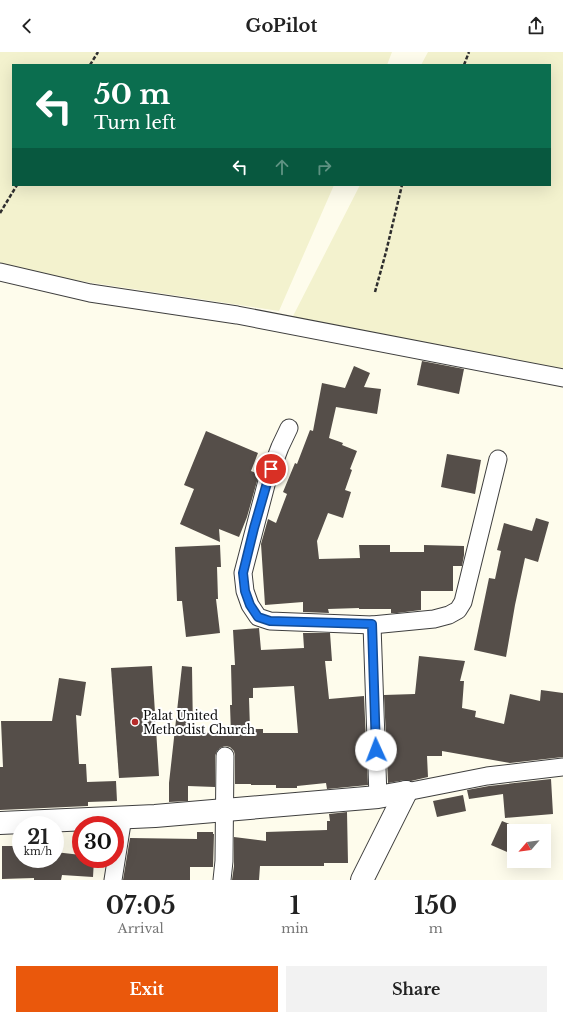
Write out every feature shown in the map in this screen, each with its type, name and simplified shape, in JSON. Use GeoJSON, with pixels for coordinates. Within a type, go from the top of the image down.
{"type":"FeatureCollection","features":[{"type":"Feature","properties":{"kind":"street"},"geometry":{"type":"LineString","coordinates":[[0,272],[90,292],[237,315],[563,378]]}},
{"type":"Feature","properties":{"kind":"street"},"geometry":{"type":"LineString","coordinates":[[289,428],[267,480],[243,573],[245,591],[250,605],[258,617],[270,621],[372,624],[434,619],[449,615],[458,610],[463,602],[498,459]]}},
{"type":"Feature","properties":{"kind":"street"},"geometry":{"type":"LineString","coordinates":[[372,624],[378,797]]}},
{"type":"Feature","properties":{"kind":"street"},"geometry":{"type":"LineString","coordinates":[[222,880],[224,861],[225,756]]}},
{"type":"Feature","properties":{"kind":"street"},"geometry":{"type":"LineString","coordinates":[[124,817],[225,811],[378,797],[487,776],[563,767]]}},
{"type":"Feature","properties":{"kind":"street"},"geometry":{"type":"LineString","coordinates":[[362,880],[406,792]]}},
{"type":"Feature","properties":{"kind":"street"},"geometry":{"type":"LineString","coordinates":[[0,823],[72,819]]}},
{"type":"Feature","properties":{"kind":"street"},"geometry":{"type":"LineString","coordinates":[[113,880],[115,868]]}},
{"type":"Feature","properties":{"kind":"path"},"geometry":{"type":"LineString","coordinates":[[91,64],[98,52]]}},
{"type":"Feature","properties":{"kind":"path"},"geometry":{"type":"LineString","coordinates":[[464,64],[469,52]]}},
{"type":"Feature","properties":{"kind":"path"},"geometry":{"type":"LineString","coordinates":[[0,213],[16,186]]}},
{"type":"Feature","properties":{"kind":"path"},"geometry":{"type":"LineString","coordinates":[[375,292],[402,186]]}},
{"type":"Feature","properties":{"kind":"green space"},"geometry":{"type":"Polygon","coordinates":[[[0,52],[392,52],[387,64],[12,64],[12,186],[334,186],[279,311],[0,269],[0,52]]]}},
{"type":"Feature","properties":{"kind":"green space"},"geometry":{"type":"Polygon","coordinates":[[[428,52],[563,52],[563,373],[291,320],[359,186],[551,186],[551,64],[422,64],[428,52]]]}},
{"type":"Feature","properties":{"kind":"building"},"geometry":{"type":"Polygon","coordinates":[[[422,361],[464,369],[459,394],[417,385],[422,361]]]}},
{"type":"Feature","properties":{"kind":"building"},"geometry":{"type":"Polygon","coordinates":[[[354,366],[370,373],[364,387],[381,389],[377,414],[336,407],[329,438],[343,443],[342,445],[357,451],[350,469],[352,470],[345,490],[351,492],[343,518],[328,513],[317,541],[319,559],[360,558],[359,545],[390,545],[390,552],[424,552],[424,545],[464,546],[462,566],[453,566],[453,591],[421,591],[421,610],[397,613],[391,613],[391,609],[359,608],[328,609],[329,613],[303,612],[303,602],[265,605],[261,544],[268,519],[276,523],[287,494],[283,492],[295,463],[297,464],[310,430],[313,431],[322,383],[345,388],[354,366]]]}},
{"type":"Feature","properties":{"kind":"building"},"geometry":{"type":"Polygon","coordinates":[[[206,431],[258,453],[251,471],[259,474],[247,517],[239,537],[219,529],[220,542],[180,524],[194,489],[184,485],[206,431]]]}},
{"type":"Feature","properties":{"kind":"building"},"geometry":{"type":"Polygon","coordinates":[[[447,454],[481,460],[475,494],[441,487],[447,454]]]}},
{"type":"Feature","properties":{"kind":"building"},"geometry":{"type":"Polygon","coordinates":[[[536,518],[549,522],[538,562],[525,558],[506,657],[474,650],[489,578],[495,579],[501,551],[497,550],[504,523],[532,531],[536,518]]]}},
{"type":"Feature","properties":{"kind":"building"},"geometry":{"type":"Polygon","coordinates":[[[220,545],[221,567],[217,567],[218,599],[216,599],[220,633],[186,637],[182,601],[177,601],[175,547],[220,545]]]}},
{"type":"Feature","properties":{"kind":"building"},"geometry":{"type":"Polygon","coordinates":[[[259,628],[261,650],[304,648],[303,633],[330,633],[332,661],[325,661],[329,699],[364,696],[368,785],[327,789],[326,783],[297,786],[297,788],[276,788],[276,785],[235,784],[234,751],[230,747],[225,746],[217,751],[215,756],[215,787],[188,786],[188,801],[169,802],[169,783],[182,666],[192,667],[193,732],[231,734],[231,665],[235,665],[233,630],[259,628]],[[294,686],[253,688],[253,698],[249,698],[250,729],[263,729],[263,733],[298,733],[294,686]]]}},
{"type":"Feature","properties":{"kind":"building"},"geometry":{"type":"Polygon","coordinates":[[[419,656],[465,661],[460,681],[464,681],[462,708],[476,711],[475,717],[504,724],[510,694],[540,701],[541,690],[563,693],[563,757],[510,763],[442,751],[442,756],[427,756],[428,777],[411,781],[405,780],[388,783],[384,695],[415,694],[419,656]]]}},
{"type":"Feature","properties":{"kind":"building","name":"Palat United Methodist Church"},"geometry":{"type":"Polygon","coordinates":[[[152,666],[159,776],[119,778],[111,668],[152,666]]]}},
{"type":"Feature","properties":{"kind":"building"},"geometry":{"type":"Polygon","coordinates":[[[59,678],[86,682],[81,716],[76,715],[79,764],[86,764],[87,782],[116,781],[117,801],[88,802],[88,806],[0,810],[0,767],[3,767],[1,721],[52,721],[59,678]]]}},
{"type":"Feature","properties":{"kind":"building"},"geometry":{"type":"Polygon","coordinates":[[[551,779],[553,814],[505,818],[503,794],[469,799],[467,790],[489,786],[551,779]]]}},
{"type":"Feature","properties":{"kind":"building"},"geometry":{"type":"Polygon","coordinates":[[[463,795],[466,811],[437,817],[433,801],[463,795]]]}},
{"type":"Feature","properties":{"kind":"building"},"geometry":{"type":"Polygon","coordinates":[[[347,812],[348,863],[324,863],[324,866],[260,866],[259,880],[232,880],[234,866],[234,837],[266,841],[266,832],[327,830],[327,821],[330,821],[329,814],[347,812]]]}},
{"type":"Feature","properties":{"kind":"building"},"geometry":{"type":"Polygon","coordinates":[[[502,821],[509,824],[507,824],[507,852],[491,845],[502,821]]]}},
{"type":"Feature","properties":{"kind":"building"},"geometry":{"type":"Polygon","coordinates":[[[197,832],[213,832],[214,834],[213,867],[190,867],[190,880],[123,880],[130,838],[197,839],[197,832]]]}},
{"type":"Feature","properties":{"kind":"building"},"geometry":{"type":"Polygon","coordinates":[[[2,846],[12,846],[12,868],[64,868],[64,853],[72,854],[72,868],[94,868],[93,877],[62,875],[61,880],[34,880],[34,878],[2,879],[2,846]]]}},
{"type":"Feature","properties":{"kind":"place","name":"Palat United Methodist Church"},"geometry":{"type":"Point","coordinates":[135,722]}},
{"type":"Feature","properties":{"kind":"route"},"geometry":{"type":"LineString","coordinates":[[271,469],[243,573],[245,591],[250,605],[258,617],[270,621],[372,624],[376,750]]}}]}
